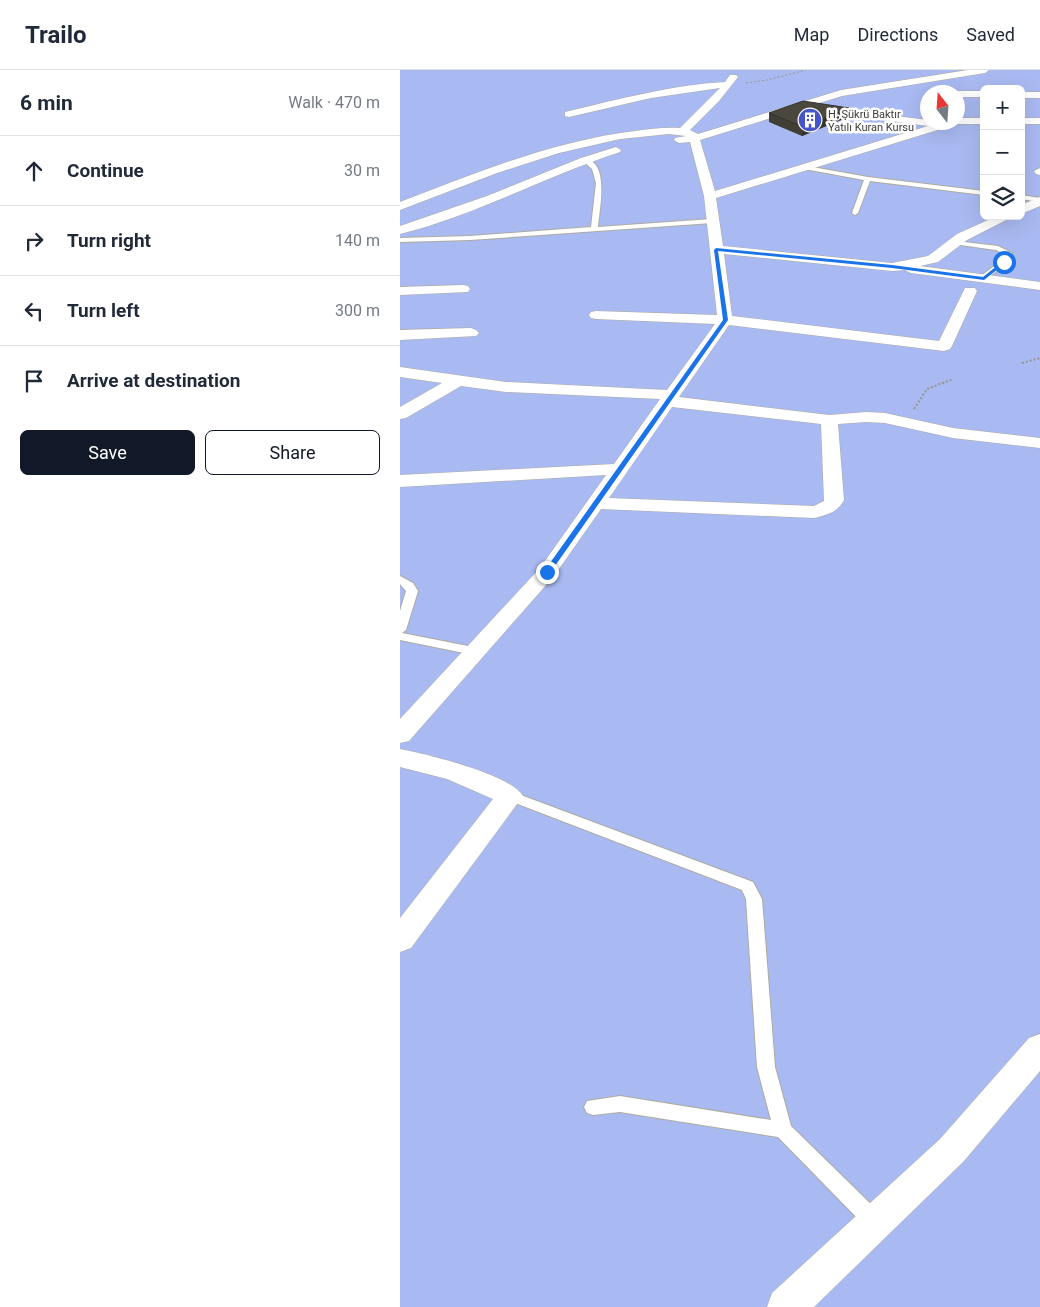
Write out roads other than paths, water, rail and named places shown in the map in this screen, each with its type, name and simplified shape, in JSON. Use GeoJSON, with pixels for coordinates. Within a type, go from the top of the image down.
{"type":"FeatureCollection","features":[{"type":"Feature","properties":{"kind":"street"},"geometry":{"type":"LineString","coordinates":[[688,135],[728,85],[734,75],[733,70]]}},
{"type":"Feature","properties":{"kind":"street"},"geometry":{"type":"LineString","coordinates":[[643,146],[842,93],[985,70]]}},
{"type":"Feature","properties":{"kind":"street"},"geometry":{"type":"LineString","coordinates":[[569,114],[651,95],[706,86],[728,85]]}},
{"type":"Feature","properties":{"kind":"street"},"geometry":{"type":"LineString","coordinates":[[965,92],[980,94]]}},
{"type":"Feature","properties":{"kind":"street"},"geometry":{"type":"LineString","coordinates":[[1025,95],[1040,95]]}},
{"type":"Feature","properties":{"kind":"street"},"geometry":{"type":"LineString","coordinates":[[798,105],[920,118]]}},
{"type":"Feature","properties":{"kind":"street"},"geometry":{"type":"LineString","coordinates":[[965,122],[980,121]]}},
{"type":"Feature","properties":{"kind":"street"},"geometry":{"type":"LineString","coordinates":[[1025,121],[1040,121]]}},
{"type":"Feature","properties":{"kind":"street"},"geometry":{"type":"LineString","coordinates":[[710,196],[927,130]]}},
{"type":"Feature","properties":{"kind":"street"},"geometry":{"type":"LineString","coordinates":[[400,206],[548,152],[632,134],[688,135]]}},
{"type":"Feature","properties":{"kind":"street"},"geometry":{"type":"LineString","coordinates":[[400,735],[547,572],[726,320],[710,196],[688,135]]}},
{"type":"Feature","properties":{"kind":"street"},"geometry":{"type":"LineString","coordinates":[[400,230],[491,198],[585,160],[624,149]]}},
{"type":"Feature","properties":{"kind":"street"},"geometry":{"type":"LineString","coordinates":[[1025,208],[1040,200]]}},
{"type":"Feature","properties":{"kind":"street"},"geometry":{"type":"LineString","coordinates":[[892,267],[932,259],[962,237],[999,220]]}},
{"type":"Feature","properties":{"kind":"street"},"geometry":{"type":"LineString","coordinates":[[716,250],[892,267],[1040,286]]}},
{"type":"Feature","properties":{"kind":"street"},"geometry":{"type":"LineString","coordinates":[[400,291],[463,289]]}},
{"type":"Feature","properties":{"kind":"street"},"geometry":{"type":"LineString","coordinates":[[596,315],[726,320],[944,346],[970,291]]}},
{"type":"Feature","properties":{"kind":"street"},"geometry":{"type":"LineString","coordinates":[[400,335],[471,333]]}},
{"type":"Feature","properties":{"kind":"street"},"geometry":{"type":"LineString","coordinates":[[400,372],[506,387],[670,398],[829,420],[866,417],[907,422],[953,433],[1040,444]]}},
{"type":"Feature","properties":{"kind":"street"},"geometry":{"type":"LineString","coordinates":[[400,414],[459,380]]}},
{"type":"Feature","properties":{"kind":"street"},"geometry":{"type":"LineString","coordinates":[[597,503],[814,512],[822,510],[832,504],[834,500],[829,420]]}},
{"type":"Feature","properties":{"kind":"street"},"geometry":{"type":"LineString","coordinates":[[400,481],[621,469]]}},
{"type":"Feature","properties":{"kind":"street"},"geometry":{"type":"LineString","coordinates":[[400,758],[428,762],[466,775],[510,796],[400,940]]}},
{"type":"Feature","properties":{"kind":"street"},"geometry":{"type":"LineString","coordinates":[[786,1307],[952,1150],[1040,1048]]}},
{"type":"Feature","properties":{"kind":"lane"},"geometry":{"type":"LineString","coordinates":[[585,160],[595,168],[599,183],[594,229]]}},
{"type":"Feature","properties":{"kind":"lane"},"geometry":{"type":"LineString","coordinates":[[801,167],[868,179],[980,193]]}},
{"type":"Feature","properties":{"kind":"lane"},"geometry":{"type":"LineString","coordinates":[[855,213],[868,179]]}},
{"type":"Feature","properties":{"kind":"lane"},"geometry":{"type":"LineString","coordinates":[[1025,198],[1040,200]]}},
{"type":"Feature","properties":{"kind":"lane"},"geometry":{"type":"LineString","coordinates":[[400,240],[470,238],[712,221]]}},
{"type":"Feature","properties":{"kind":"lane"},"geometry":{"type":"LineString","coordinates":[[955,243],[998,248],[1008,253],[1004,262],[984,278]]}},
{"type":"Feature","properties":{"kind":"lane"},"geometry":{"type":"LineString","coordinates":[[400,579],[409,584],[412,591],[400,630]]}},
{"type":"Feature","properties":{"kind":"lane"},"geometry":{"type":"LineString","coordinates":[[400,636],[474,651]]}},
{"type":"Feature","properties":{"kind":"lane"},"geometry":{"type":"LineString","coordinates":[[510,796],[748,886],[754,899],[766,1067],[783,1130],[875,1223]]}},
{"type":"Feature","properties":{"kind":"lane"},"geometry":{"type":"LineString","coordinates":[[593,1107],[620,1104],[783,1130]]}},
{"type":"Feature","properties":{"kind":"place","name":"H. Şükrü Baktır Yatılı Kuran Kursu"},"geometry":{"type":"Point","coordinates":[810,120]}}]}
